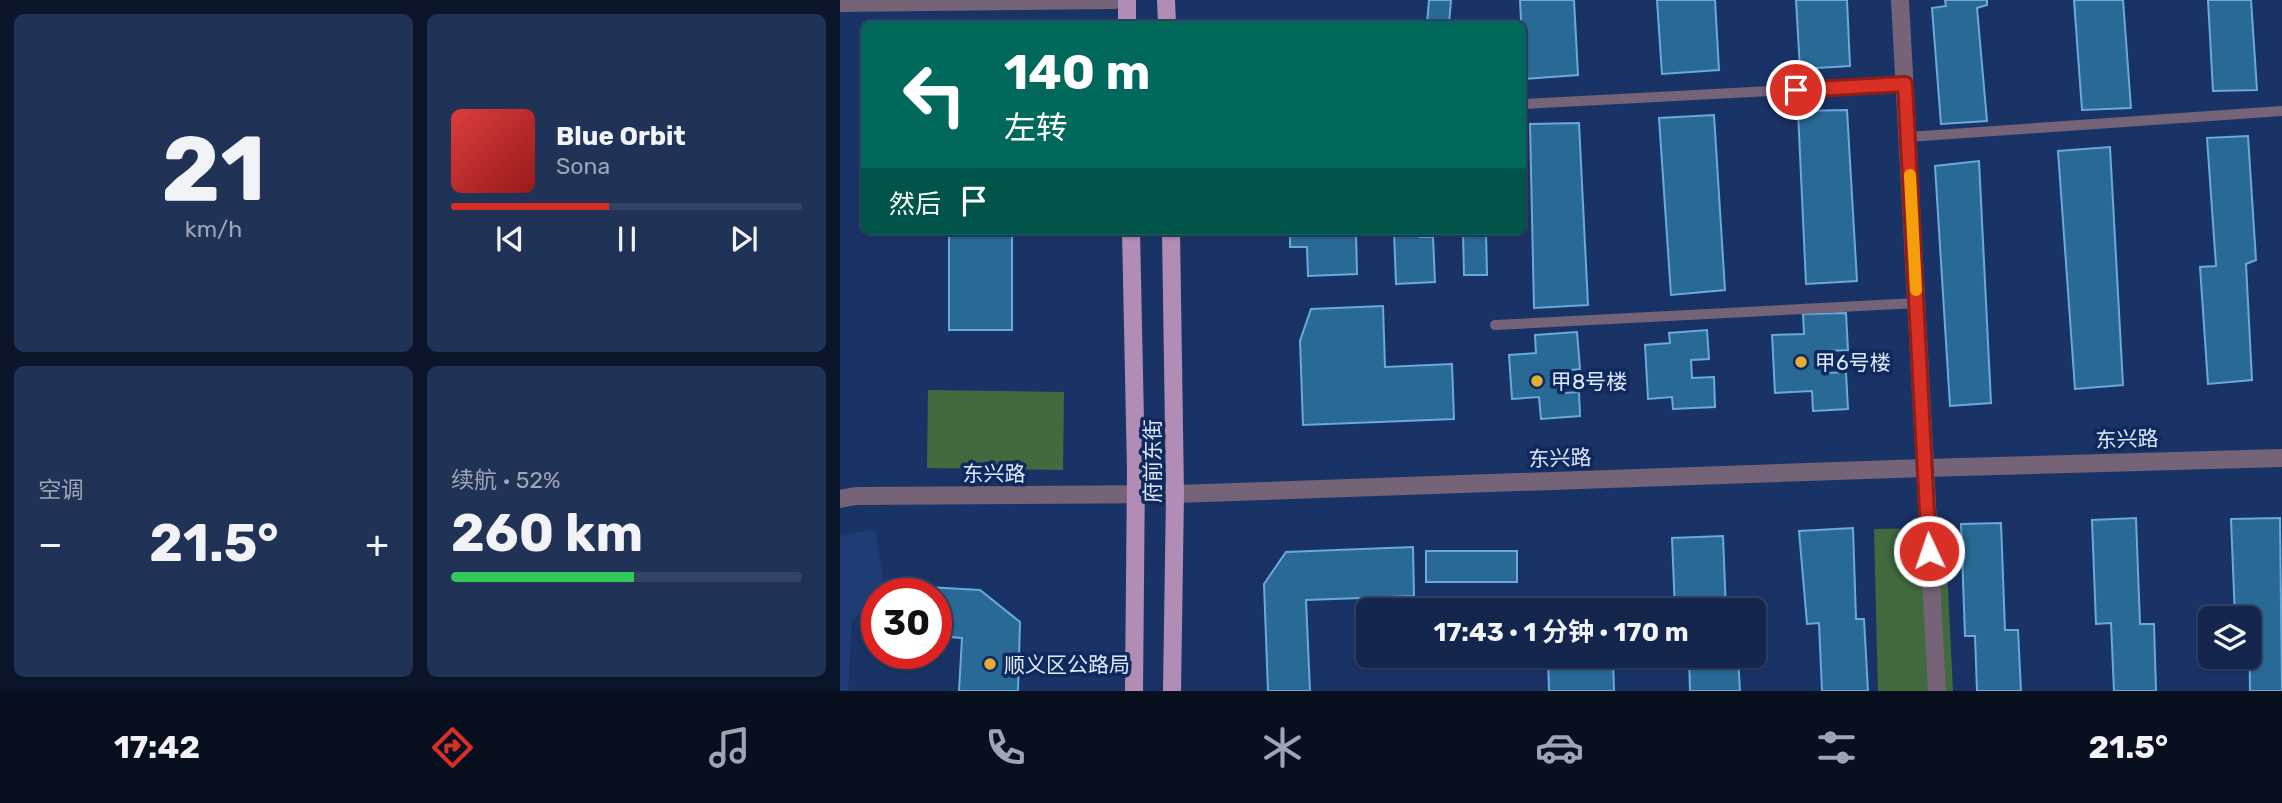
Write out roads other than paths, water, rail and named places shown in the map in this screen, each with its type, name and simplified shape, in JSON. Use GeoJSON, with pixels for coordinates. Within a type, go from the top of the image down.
{"type":"FeatureCollection","features":[{"type":"Feature","properties":{"kind":"main road"},"geometry":{"type":"LineString","coordinates":[[1127,0],[1127,21]]}},
{"type":"Feature","properties":{"kind":"main road"},"geometry":{"type":"LineString","coordinates":[[1166,0],[1167,21]]}},
{"type":"Feature","properties":{"kind":"main road","name":"府前东街"},"geometry":{"type":"LineString","coordinates":[[1131,235],[1135,495],[1134,691]]}},
{"type":"Feature","properties":{"kind":"main road","name":"府前东街"},"geometry":{"type":"LineString","coordinates":[[1171,235],[1175,494],[1172,691]]}},
{"type":"Feature","properties":{"kind":"street"},"geometry":{"type":"LineString","coordinates":[[840,4],[1115,0]]}},
{"type":"Feature","properties":{"kind":"street"},"geometry":{"type":"LineString","coordinates":[[1900,0],[1937,691]]}},
{"type":"Feature","properties":{"kind":"street","name":"东兴路"},"geometry":{"type":"LineString","coordinates":[[840,499],[856,496],[1175,494],[2282,458]]}},
{"type":"Feature","properties":{"kind":"lane"},"geometry":{"type":"LineString","coordinates":[[1526,104],[1905,84]]}},
{"type":"Feature","properties":{"kind":"lane"},"geometry":{"type":"LineString","coordinates":[[1908,137],[2282,111]]}},
{"type":"Feature","properties":{"kind":"lane"},"geometry":{"type":"LineString","coordinates":[[1495,325],[1917,303]]}},
{"type":"Feature","properties":{"kind":"place","name":"甲6号楼"},"geometry":{"type":"Point","coordinates":[1801,362]}},
{"type":"Feature","properties":{"kind":"place","name":"甲8号楼"},"geometry":{"type":"Point","coordinates":[1537,381]}},
{"type":"Feature","properties":{"kind":"place","name":"顺义区公路局"},"geometry":{"type":"Point","coordinates":[990,664]}}]}
